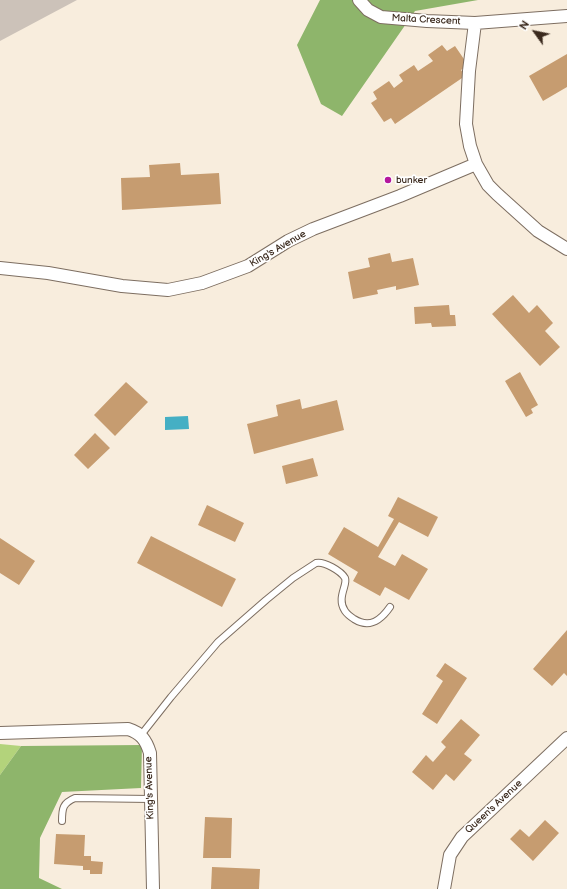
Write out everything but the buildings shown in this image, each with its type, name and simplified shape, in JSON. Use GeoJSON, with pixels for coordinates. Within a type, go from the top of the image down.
{"type":"FeatureCollection","features":[{"type":"Feature","properties":{"kind":"street","name":"Malta Crescent"},"geometry":{"type":"LineString","coordinates":[[359,0],[368,10],[381,17],[475,23],[567,16]]}},
{"type":"Feature","properties":{"kind":"street"},"geometry":{"type":"LineString","coordinates":[[475,23],[468,71],[466,124],[470,146],[476,164],[488,185],[497,194],[538,231],[567,249]]}},
{"type":"Feature","properties":{"kind":"street","name":"King's Avenue"},"geometry":{"type":"LineString","coordinates":[[0,268],[48,273],[122,286],[168,290],[202,283],[248,266],[288,241],[313,229],[400,196],[476,164]]}},
{"type":"Feature","properties":{"kind":"street"},"geometry":{"type":"LineString","coordinates":[[0,733],[128,729],[141,735]]}},
{"type":"Feature","properties":{"kind":"street","name":"King's Avenue"},"geometry":{"type":"LineString","coordinates":[[141,735],[147,744],[150,753],[153,889]]}},
{"type":"Feature","properties":{"kind":"street","name":"Queen's Avenue"},"geometry":{"type":"LineString","coordinates":[[444,889],[450,855],[462,837],[567,738]]}},
{"type":"Feature","properties":{"kind":"lane"},"geometry":{"type":"LineString","coordinates":[[141,735],[218,642],[293,578],[316,563],[320,562],[332,568],[345,578],[341,601],[345,611],[362,624],[370,624],[376,621],[384,615],[390,607]]}},
{"type":"Feature","properties":{"kind":"lane"},"geometry":{"type":"LineString","coordinates":[[62,821],[62,810],[68,801],[75,798],[151,799]]}},
{"type":"Feature","properties":{"kind":"shaded area"},"geometry":{"type":"Polygon","coordinates":[[[0,0],[77,0],[0,41],[0,0]]]}},
{"type":"Feature","properties":{"kind":"green space"},"geometry":{"type":"Polygon","coordinates":[[[320,0],[478,0],[415,11],[342,116],[321,104],[297,45],[320,0]]]}},
{"type":"Feature","properties":{"kind":"green space"},"geometry":{"type":"Polygon","coordinates":[[[0,744],[21,746],[0,775],[0,744]]]}},
{"type":"Feature","properties":{"kind":"green space"},"geometry":{"type":"Polygon","coordinates":[[[142,745],[141,788],[62,792],[40,838],[39,878],[62,889],[0,889],[0,775],[21,746],[142,745]]]}},
{"type":"Feature","properties":{"kind":"water"},"geometry":{"type":"Polygon","coordinates":[[[188,416],[189,429],[165,430],[165,417],[188,416]]]}},
{"type":"Feature","properties":{"kind":"place","name":"bunker"},"geometry":{"type":"Point","coordinates":[388,180]}}]}
